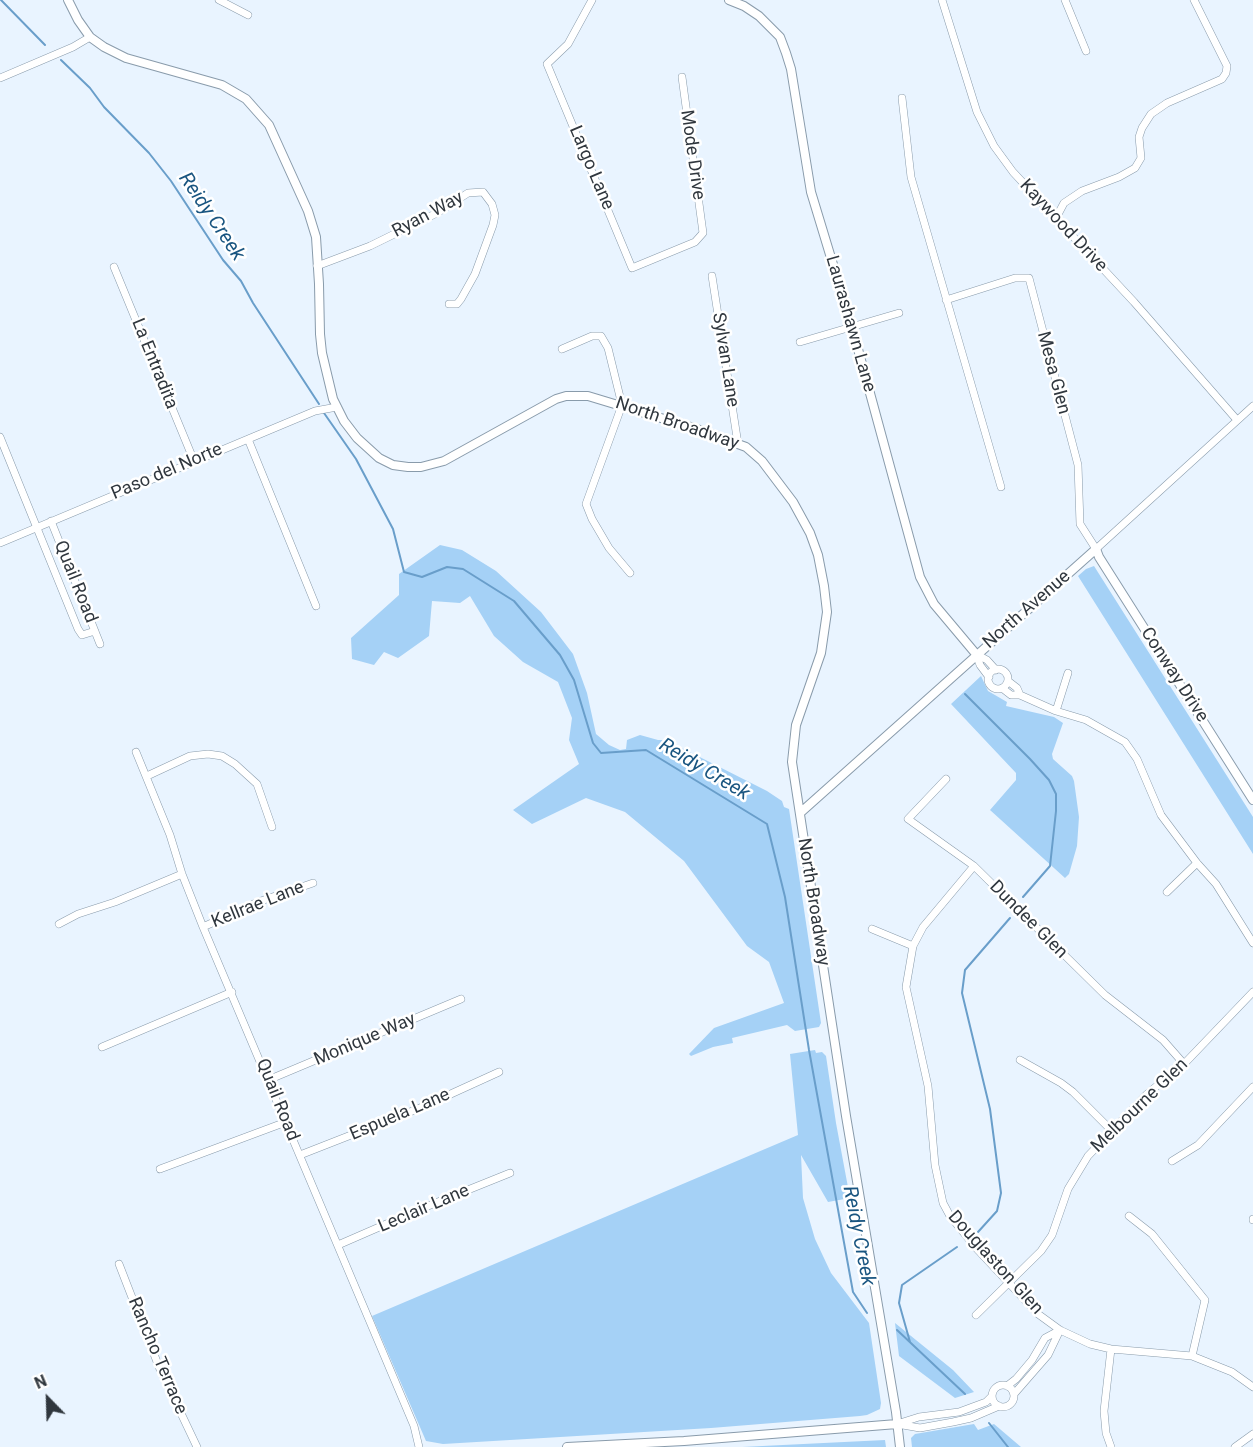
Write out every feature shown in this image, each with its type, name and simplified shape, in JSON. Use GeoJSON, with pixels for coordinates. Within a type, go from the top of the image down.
{"type":"FeatureCollection","features":[{"type":"Feature","properties":{"kind":"street","name":"North Broadway"},"geometry":{"type":"LineString","coordinates":[[68,0],[90,37],[104,47],[126,58],[222,85],[246,99],[274,134],[303,200],[316,237],[322,353],[337,407],[357,438],[379,458],[393,465],[421,467],[444,460],[556,399],[566,396],[588,396],[746,447],[762,461],[793,502],[818,555],[827,612],[822,653],[796,725],[792,762],[847,1127],[900,1447]]}},
{"type":"Feature","properties":{"kind":"street"},"geometry":{"type":"LineString","coordinates":[[219,0],[248,15]]}},
{"type":"Feature","properties":{"kind":"street","name":"Largo Lane"},"geometry":{"type":"LineString","coordinates":[[592,0],[568,44],[547,64],[632,268],[695,242],[703,233]]}},
{"type":"Feature","properties":{"kind":"street","name":"Laurashawn Lane"},"geometry":{"type":"LineString","coordinates":[[729,0],[759,16],[780,37],[791,69],[811,192],[852,327],[920,577],[934,604],[976,654]]}},
{"type":"Feature","properties":{"kind":"street","name":"Kaywood Drive"},"geometry":{"type":"LineString","coordinates":[[942,0],[985,131],[1013,172],[1134,302],[1237,420]]}},
{"type":"Feature","properties":{"kind":"street"},"geometry":{"type":"LineString","coordinates":[[1065,0],[1086,51]]}},
{"type":"Feature","properties":{"kind":"street"},"geometry":{"type":"LineString","coordinates":[[1056,218],[1064,203],[1082,191],[1119,177],[1135,168],[1141,158],[1138,137],[1151,114],[1167,103],[1222,79],[1226,74],[1227,66],[1194,0]]}},
{"type":"Feature","properties":{"kind":"street"},"geometry":{"type":"LineString","coordinates":[[0,78],[73,47],[90,37]]}},
{"type":"Feature","properties":{"kind":"street","name":"Mode Drive"},"geometry":{"type":"LineString","coordinates":[[682,77],[703,233]]}},
{"type":"Feature","properties":{"kind":"street"},"geometry":{"type":"LineString","coordinates":[[902,98],[911,177],[1001,487]]}},
{"type":"Feature","properties":{"kind":"street","name":"Ryan Way"},"geometry":{"type":"LineString","coordinates":[[317,266],[370,246],[437,213],[468,193],[483,192],[492,204],[495,215],[493,225],[475,274],[457,304],[449,304]]}},
{"type":"Feature","properties":{"kind":"street","name":"La Entradita"},"geometry":{"type":"LineString","coordinates":[[114,267],[194,461]]}},
{"type":"Feature","properties":{"kind":"street","name":"Sylvan Lane"},"geometry":{"type":"LineString","coordinates":[[712,276],[738,444]]}},
{"type":"Feature","properties":{"kind":"street","name":"Mesa Glen"},"geometry":{"type":"LineString","coordinates":[[946,300],[1015,278],[1029,278],[1078,465],[1080,524],[1096,549]]}},
{"type":"Feature","properties":{"kind":"street"},"geometry":{"type":"LineString","coordinates":[[800,342],[899,313]]}},
{"type":"Feature","properties":{"kind":"street"},"geometry":{"type":"LineString","coordinates":[[562,349],[592,336],[601,336],[608,348],[621,405],[586,504],[609,548],[630,573]]}},
{"type":"Feature","properties":{"kind":"street","name":"North Avenue"},"geometry":{"type":"LineString","coordinates":[[800,813],[1253,406]]}},
{"type":"Feature","properties":{"kind":"street","name":"Paso del Norte"},"geometry":{"type":"LineString","coordinates":[[0,543],[315,411],[337,407]]}},
{"type":"Feature","properties":{"kind":"street","name":"Quail Road"},"geometry":{"type":"LineString","coordinates":[[0,437],[78,629],[82,635],[95,631]]}},
{"type":"Feature","properties":{"kind":"street"},"geometry":{"type":"LineString","coordinates":[[248,439],[316,606]]}},
{"type":"Feature","properties":{"kind":"street","name":"Quail Road"},"geometry":{"type":"LineString","coordinates":[[51,521],[100,644]]}},
{"type":"Feature","properties":{"kind":"street","name":"Conway Drive"},"geometry":{"type":"LineString","coordinates":[[1096,549],[1253,800]]}},
{"type":"Feature","properties":{"kind":"street"},"geometry":{"type":"LineString","coordinates":[[976,654],[987,660],[996,670],[1006,674],[1008,681],[1017,688],[1020,695]]}},
{"type":"Feature","properties":{"kind":"street"},"geometry":{"type":"LineString","coordinates":[[976,654],[993,688],[1002,688],[1011,695],[1020,695],[1056,711],[1086,720],[1125,742],[1137,759],[1161,815],[1197,864],[1216,884],[1253,943]]}},
{"type":"Feature","properties":{"kind":"street"},"geometry":{"type":"LineString","coordinates":[[989,677],[996,670]]}},
{"type":"Feature","properties":{"kind":"street"},"geometry":{"type":"LineString","coordinates":[[1056,711],[1068,673]]}},
{"type":"Feature","properties":{"kind":"street"},"geometry":{"type":"LineString","coordinates":[[1002,688],[1008,681]]}},
{"type":"Feature","properties":{"kind":"street","name":"Quail Road"},"geometry":{"type":"LineString","coordinates":[[136,752],[170,835],[202,927],[232,992],[414,1426],[419,1447]]}},
{"type":"Feature","properties":{"kind":"street"},"geometry":{"type":"LineString","coordinates":[[147,776],[190,756],[208,754],[222,756],[235,764],[257,784],[272,827]]}},
{"type":"Feature","properties":{"kind":"street","name":"Dundee Glen"},"geometry":{"type":"LineString","coordinates":[[945,779],[908,819],[974,866],[1105,995],[1163,1040],[1184,1064]]}},
{"type":"Feature","properties":{"kind":"street"},"geometry":{"type":"LineString","coordinates":[[1167,892],[1197,864]]}},
{"type":"Feature","properties":{"kind":"street","name":"Douglaston Glen"},"geometry":{"type":"LineString","coordinates":[[974,866],[923,927],[913,946],[906,987],[928,1086],[935,1165],[943,1203],[950,1216],[1008,1283],[1038,1314],[1060,1330],[1090,1344],[1111,1349],[1192,1356],[1232,1372],[1253,1387]]}},
{"type":"Feature","properties":{"kind":"street"},"geometry":{"type":"LineString","coordinates":[[59,924],[78,914],[115,902],[182,874]]}},
{"type":"Feature","properties":{"kind":"street","name":"Kellrae Lane"},"geometry":{"type":"LineString","coordinates":[[202,927],[313,883]]}},
{"type":"Feature","properties":{"kind":"street"},"geometry":{"type":"LineString","coordinates":[[872,929],[913,946]]}},
{"type":"Feature","properties":{"kind":"street"},"geometry":{"type":"LineString","coordinates":[[102,1047],[232,992]]}},
{"type":"Feature","properties":{"kind":"street","name":"Melbourne Glen"},"geometry":{"type":"LineString","coordinates":[[976,1315],[1041,1251],[1052,1235],[1068,1189],[1088,1156],[1147,1094],[1184,1064],[1253,992]]}},
{"type":"Feature","properties":{"kind":"street","name":"Monique Way"},"geometry":{"type":"LineString","coordinates":[[268,1080],[461,999]]}},
{"type":"Feature","properties":{"kind":"street"},"geometry":{"type":"LineString","coordinates":[[1020,1060],[1061,1083],[1112,1131]]}},
{"type":"Feature","properties":{"kind":"street","name":"Espuela Lane"},"geometry":{"type":"LineString","coordinates":[[300,1155],[420,1108],[499,1072]]}},
{"type":"Feature","properties":{"kind":"street"},"geometry":{"type":"LineString","coordinates":[[1172,1161],[1197,1145],[1253,1087]]}},
{"type":"Feature","properties":{"kind":"street"},"geometry":{"type":"LineString","coordinates":[[160,1169],[286,1122]]}},
{"type":"Feature","properties":{"kind":"street","name":"Leclair Lane"},"geometry":{"type":"LineString","coordinates":[[338,1245],[510,1173]]}},
{"type":"Feature","properties":{"kind":"street"},"geometry":{"type":"LineString","coordinates":[[1129,1216],[1152,1234],[1204,1300],[1192,1356]]}},
{"type":"Feature","properties":{"kind":"street","name":"Rancho Terrace"},"geometry":{"type":"LineString","coordinates":[[119,1264],[159,1367],[197,1447]]}},
{"type":"Feature","properties":{"kind":"street"},"geometry":{"type":"LineString","coordinates":[[897,1424],[920,1428],[971,1418],[999,1406],[1007,1406],[1011,1403],[1014,1394],[1035,1372],[1047,1355],[1060,1330]]}},
{"type":"Feature","properties":{"kind":"street"},"geometry":{"type":"LineString","coordinates":[[567,1447],[684,1441],[897,1424],[919,1417],[959,1412],[987,1402],[996,1387],[1007,1386],[1016,1379],[1032,1360],[1045,1338],[1060,1330]]}},
{"type":"Feature","properties":{"kind":"street"},"geometry":{"type":"LineString","coordinates":[[1111,1349],[1104,1411],[1106,1432],[1111,1447]]}},
{"type":"Feature","properties":{"kind":"street"},"geometry":{"type":"LineString","coordinates":[[1007,1386],[1014,1394]]}},
{"type":"Feature","properties":{"kind":"street"},"geometry":{"type":"LineString","coordinates":[[992,1396],[999,1406]]}},
{"type":"Feature","properties":{"kind":"street"},"geometry":{"type":"LineString","coordinates":[[1235,1447],[1253,1434]]}},
{"type":"Feature","properties":{"kind":"shaded area"},"geometry":{"type":"Polygon","coordinates":[[[440,545],[462,550],[496,571],[541,612],[573,654],[587,693],[596,734],[609,745],[620,750],[626,749],[627,740],[640,735],[666,740],[767,791],[789,809],[821,1023],[819,1027],[795,1031],[787,1025],[732,1038],[733,1043],[713,1047],[691,1056],[689,1054],[714,1028],[784,1003],[769,962],[747,946],[684,861],[625,812],[586,798],[532,824],[513,810],[579,764],[569,740],[572,718],[558,682],[523,662],[494,636],[470,596],[460,603],[432,601],[429,636],[398,658],[384,652],[374,665],[352,659],[351,638],[399,595],[399,574],[440,545]]]}},
{"type":"Feature","properties":{"kind":"shaded area"},"geometry":{"type":"Polygon","coordinates":[[[1094,566],[1253,817],[1253,854],[1078,576],[1094,566]]]}},
{"type":"Feature","properties":{"kind":"shaded area"},"geometry":{"type":"Polygon","coordinates":[[[981,676],[988,691],[1007,702],[1006,706],[1054,717],[1063,723],[1052,754],[1053,759],[1072,776],[1079,817],[1077,846],[1069,874],[1065,878],[990,810],[1016,780],[1016,773],[951,704],[981,676]]]}},
{"type":"Feature","properties":{"kind":"shaded area"},"geometry":{"type":"Polygon","coordinates":[[[815,1050],[816,1053],[822,1052],[826,1056],[850,1198],[828,1202],[801,1155],[803,1198],[815,1239],[831,1273],[869,1323],[880,1409],[860,1416],[711,1428],[443,1444],[426,1441],[372,1316],[798,1135],[790,1054],[815,1050]]]}},
{"type":"Feature","properties":{"kind":"shaded area"},"geometry":{"type":"Polygon","coordinates":[[[895,1323],[953,1370],[974,1392],[955,1398],[899,1356],[895,1323]]]}},
{"type":"Feature","properties":{"kind":"shaded area"},"geometry":{"type":"Polygon","coordinates":[[[974,1424],[978,1430],[994,1424],[1021,1447],[912,1447],[911,1438],[915,1434],[974,1424]]]}},
{"type":"Feature","properties":{"kind":"shaded area"},"geometry":{"type":"Polygon","coordinates":[[[885,1440],[886,1447],[742,1447],[885,1440]]]}},
{"type":"Feature","properties":{"kind":"waterway","name":"Reidy Creek"},"geometry":{"type":"LineString","coordinates":[[1,0],[45,45]]}},
{"type":"Feature","properties":{"kind":"waterway","name":"Reidy Creek"},"geometry":{"type":"LineString","coordinates":[[61,60],[90,88],[104,107],[149,153],[171,181],[223,260],[241,281],[319,404]]}},
{"type":"Feature","properties":{"kind":"waterway","name":"Reidy Creek"},"geometry":{"type":"LineString","coordinates":[[324,413],[356,459],[393,529],[404,572],[422,577],[447,567],[463,569],[514,601],[560,655],[574,680],[593,743],[601,753],[646,750],[767,824],[785,897],[809,1050],[853,1292],[867,1313]]}},
{"type":"Feature","properties":{"kind":"waterway"},"geometry":{"type":"LineString","coordinates":[[965,694],[1030,759],[1049,780],[1056,794],[1050,866],[1023,897]]}},
{"type":"Feature","properties":{"kind":"waterway"},"geometry":{"type":"LineString","coordinates":[[978,1232],[997,1211],[1001,1193],[990,1109],[962,993],[965,970],[1010,918]]}},
{"type":"Feature","properties":{"kind":"waterway"},"geometry":{"type":"LineString","coordinates":[[910,1342],[899,1303],[902,1285],[957,1247]]}},
{"type":"Feature","properties":{"kind":"waterway","name":"Reidy Creek"},"geometry":{"type":"LineString","coordinates":[[897,1330],[965,1394]]}},
{"type":"Feature","properties":{"kind":"waterway","name":"Reidy Creek"},"geometry":{"type":"LineString","coordinates":[[989,1423],[1008,1447]]}}]}
